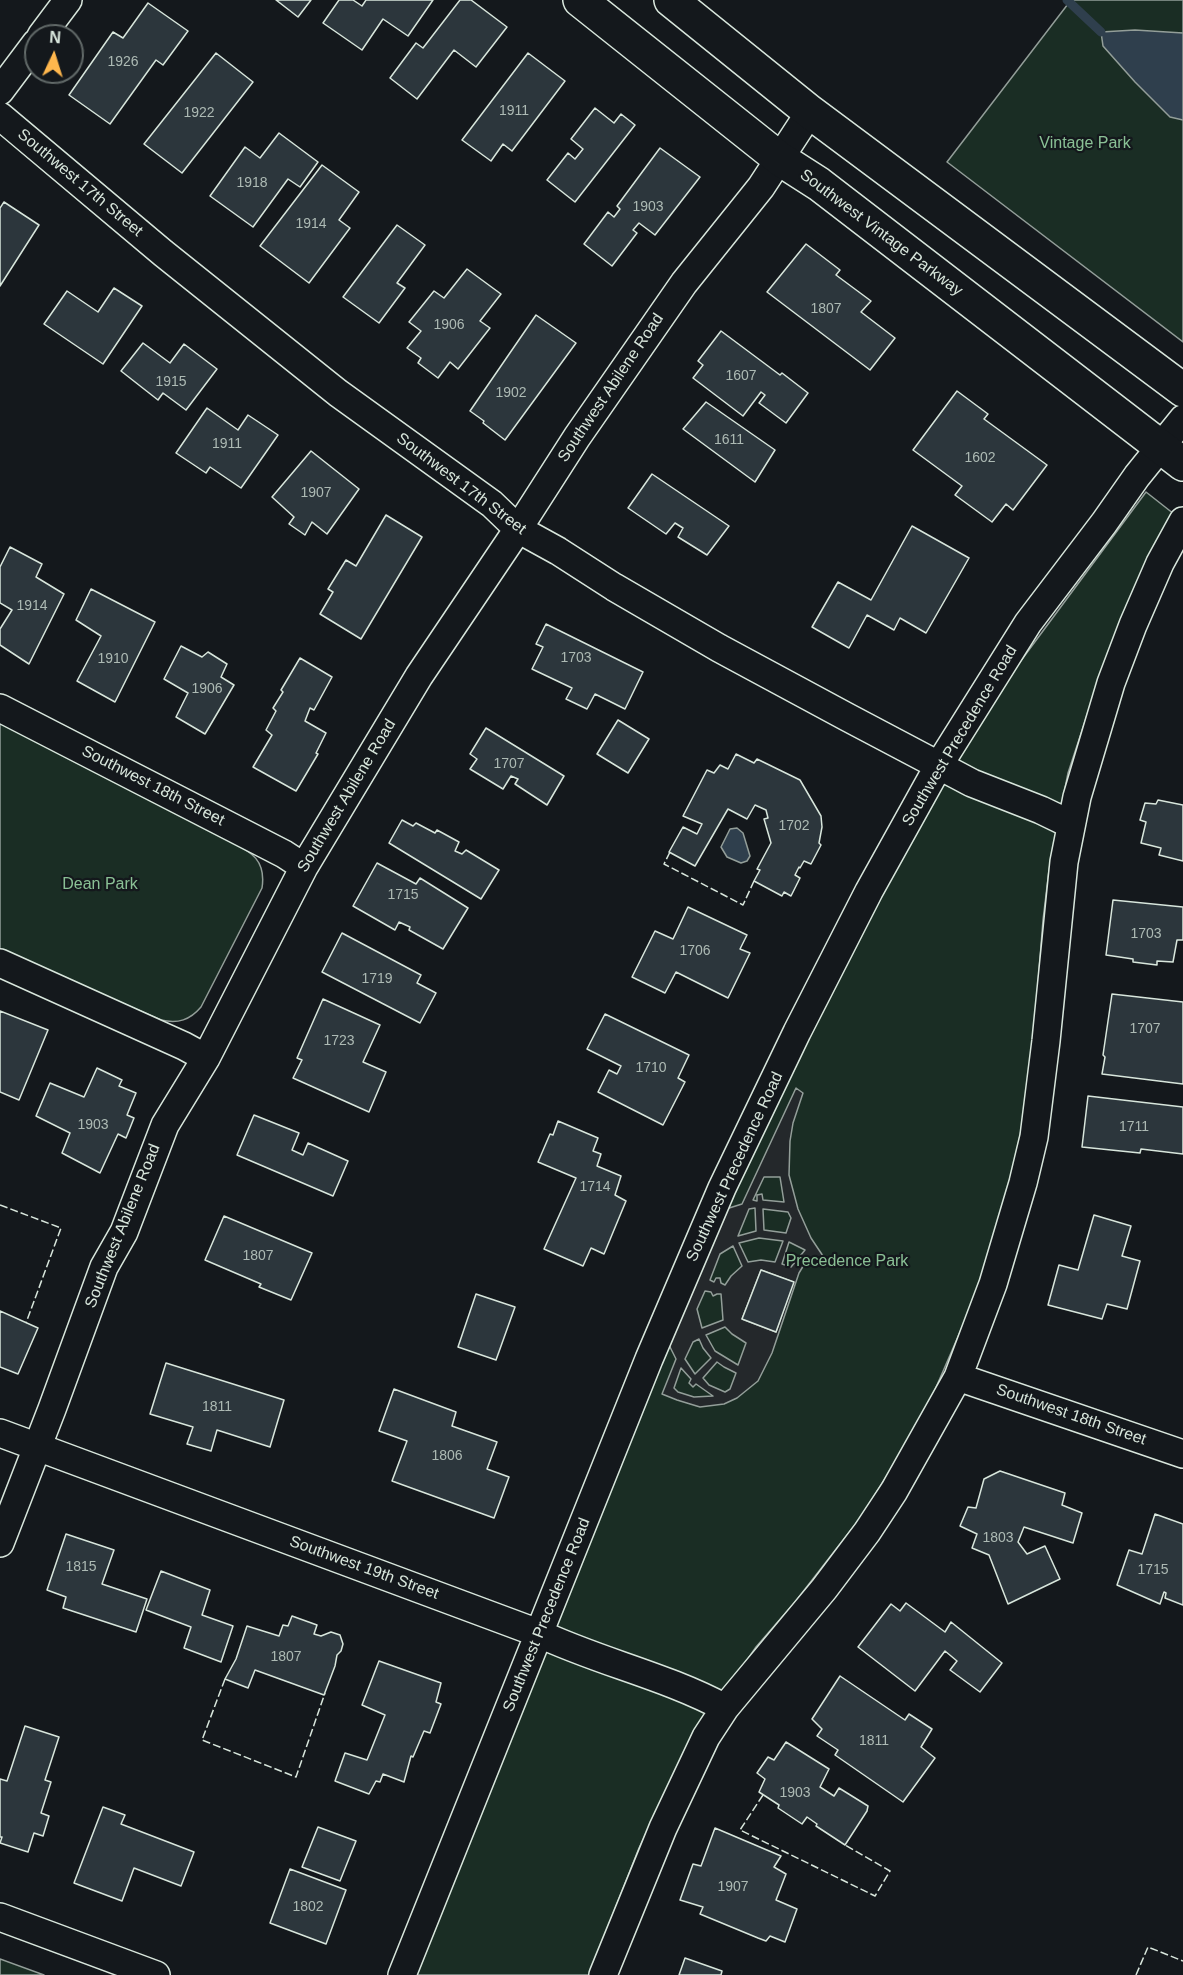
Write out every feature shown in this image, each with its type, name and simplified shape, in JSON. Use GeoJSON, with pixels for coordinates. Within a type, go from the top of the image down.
{"type":"FeatureCollection","features":[{"type":"Feature","properties":{"kind":"street"},"geometry":{"type":"LineString","coordinates":[[50,24],[68,0]]}},
{"type":"Feature","properties":{"kind":"street","name":"Southwest Vintage Parkway"},"geometry":{"type":"LineString","coordinates":[[580,0],[780,159],[819,184],[1172,456]]}},
{"type":"Feature","properties":{"kind":"street"},"geometry":{"type":"LineString","coordinates":[[672,0],[810,112],[1183,390]]}},
{"type":"Feature","properties":{"kind":"street"},"geometry":{"type":"LineString","coordinates":[[0,91],[24,59]]}},
{"type":"Feature","properties":{"kind":"street","name":"Southwest Abilene Road"},"geometry":{"type":"LineString","coordinates":[[0,1543],[104,1267],[124,1232],[165,1125],[206,1058],[304,867],[419,676],[577,437],[684,283],[761,187],[810,112]]}},
{"type":"Feature","properties":{"kind":"street","name":"Southwest 17th Street"},"geometry":{"type":"LineString","coordinates":[[0,116],[163,253],[328,385],[492,504],[518,529],[719,648],[972,783],[1070,824]]}},
{"type":"Feature","properties":{"kind":"street","name":"Southwest Precedence Road"},"geometry":{"type":"LineString","coordinates":[[402,1975],[649,1359],[722,1188],[798,1032],[869,891],[939,765],[1029,623],[1137,476],[1172,456],[1183,419]]}},
{"type":"Feature","properties":{"kind":"street"},"geometry":{"type":"LineString","coordinates":[[603,1975],[663,1828],[706,1737],[725,1708],[824,1589],[867,1532],[894,1491],[958,1377],[993,1284],[1034,1137],[1070,824],[1086,764],[1125,646],[1152,580],[1183,521]]}},
{"type":"Feature","properties":{"kind":"street","name":"Southwest 18th Street"},"geometry":{"type":"LineString","coordinates":[[0,708],[284,854],[304,867]]}},
{"type":"Feature","properties":{"kind":"street"},"geometry":{"type":"LineString","coordinates":[[0,963],[206,1058]]}},
{"type":"Feature","properties":{"kind":"street","name":"Southwest 18th Street"},"geometry":{"type":"LineString","coordinates":[[958,1377],[1183,1454]]}},
{"type":"Feature","properties":{"kind":"street","name":"Southwest 19th Street"},"geometry":{"type":"LineString","coordinates":[[0,1433],[538,1633],[570,1648],[701,1695],[725,1708]]}},
{"type":"Feature","properties":{"kind":"street"},"geometry":{"type":"LineString","coordinates":[[0,1917],[156,1975]]}},
{"type":"Feature","properties":{"kind":"green space","name":"Vintage Park"},"geometry":{"type":"Polygon","coordinates":[[[1071,0],[1183,0],[1183,342],[947,162],[1071,0]]]}},
{"type":"Feature","properties":{"kind":"green space","name":"Precedence Park"},"geometry":{"type":"Polygon","coordinates":[[[1146,492],[1174,514],[1098,682],[1068,773],[1049,870],[1032,1061],[1020,1136],[1009,1185],[978,1287],[934,1392],[903,1450],[861,1517],[795,1602],[756,1647],[690,1743],[639,1848],[589,1975],[415,1975],[620,1464],[733,1192],[846,963],[941,785],[1017,666],[1146,492]]]}},
{"type":"Feature","properties":{"kind":"green space","name":"Dean Park"},"geometry":{"type":"Polygon","coordinates":[[[0,721],[222,836],[247,850],[258,861],[263,877],[262,888],[201,1007],[192,1015],[178,1021],[161,1020],[0,950],[0,721]]]}},
{"type":"Feature","properties":{"kind":"green space"},"geometry":{"type":"Polygon","coordinates":[[[0,1959],[44,1975],[0,1975],[0,1959]]]}},
{"type":"Feature","properties":{"kind":"shaded area"},"geometry":{"type":"Polygon","coordinates":[[[796,1088],[803,1093],[793,1123],[789,1175],[798,1209],[811,1238],[823,1256],[816,1260],[812,1257],[799,1273],[772,1353],[758,1381],[737,1398],[724,1404],[700,1407],[662,1394],[676,1359],[669,1345],[726,1209],[742,1204],[796,1088]],[[764,1177],[753,1200],[757,1201],[757,1195],[762,1194],[763,1200],[784,1202],[780,1177],[764,1177]],[[755,1208],[749,1209],[738,1236],[756,1231],[755,1208]],[[763,1209],[764,1230],[786,1233],[791,1218],[788,1212],[763,1209]],[[759,1238],[739,1243],[748,1262],[761,1260],[775,1262],[783,1241],[759,1238]],[[789,1242],[782,1264],[791,1267],[805,1250],[789,1242]],[[733,1246],[720,1254],[710,1280],[714,1282],[716,1278],[720,1278],[721,1283],[725,1285],[742,1266],[733,1246]],[[761,1270],[742,1319],[776,1332],[793,1282],[761,1270]],[[705,1291],[697,1309],[702,1328],[723,1320],[721,1294],[713,1296],[711,1292],[705,1291]],[[725,1327],[706,1335],[715,1351],[738,1365],[746,1343],[725,1327]],[[699,1339],[693,1342],[685,1359],[695,1374],[711,1358],[699,1339]],[[717,1362],[703,1378],[709,1385],[725,1392],[730,1389],[736,1373],[717,1362]],[[681,1368],[674,1388],[678,1392],[694,1397],[713,1396],[696,1384],[693,1387],[689,1383],[691,1379],[681,1368]]]}},
{"type":"Feature","properties":{"kind":"water"},"geometry":{"type":"Polygon","coordinates":[[[1135,30],[1183,33],[1183,120],[1170,117],[1103,46],[1101,32],[1135,30]]]}},
{"type":"Feature","properties":{"kind":"water"},"geometry":{"type":"Polygon","coordinates":[[[737,828],[743,833],[750,856],[747,861],[741,863],[727,857],[721,847],[730,829],[737,828]]]}},
{"type":"Feature","properties":{"kind":"building"},"geometry":{"type":"Polygon","coordinates":[[[276,0],[311,0],[298,17],[276,0]]]}},
{"type":"Feature","properties":{"kind":"building"},"geometry":{"type":"Polygon","coordinates":[[[339,0],[353,0],[362,6],[366,0],[433,0],[408,36],[383,19],[362,50],[323,23],[339,0]]]}},
{"type":"Feature","properties":{"kind":"building"},"geometry":{"type":"Polygon","coordinates":[[[460,0],[471,0],[507,27],[476,67],[454,50],[417,99],[390,78],[416,43],[423,48],[460,0]]]}},
{"type":"Feature","properties":{"kind":"building"},"geometry":{"type":"Polygon","coordinates":[[[148,3],[188,31],[163,65],[156,60],[110,124],[69,95],[77,84],[84,84],[84,74],[113,32],[123,38],[148,3]]]}},
{"type":"Feature","properties":{"kind":"building"},"geometry":{"type":"Polygon","coordinates":[[[216,53],[253,82],[182,173],[144,144],[216,53]]]}},
{"type":"Feature","properties":{"kind":"building"},"geometry":{"type":"Polygon","coordinates":[[[528,53],[565,81],[512,151],[503,144],[491,161],[462,140],[528,53]]]}},
{"type":"Feature","properties":{"kind":"building"},"geometry":{"type":"Polygon","coordinates":[[[595,108],[614,123],[621,114],[635,125],[575,202],[547,180],[568,153],[575,159],[583,149],[571,139],[595,108]]]}},
{"type":"Feature","properties":{"kind":"building"},"geometry":{"type":"Polygon","coordinates":[[[279,133],[318,162],[300,187],[288,179],[253,227],[210,196],[245,147],[260,158],[279,133]]]}},
{"type":"Feature","properties":{"kind":"building"},"geometry":{"type":"Polygon","coordinates":[[[660,148],[700,177],[655,235],[639,223],[633,230],[637,233],[612,266],[584,244],[608,212],[614,217],[620,209],[617,206],[660,148]]]}},
{"type":"Feature","properties":{"kind":"building"},"geometry":{"type":"Polygon","coordinates":[[[322,165],[359,192],[339,220],[350,228],[309,283],[260,246],[322,165]]]}},
{"type":"Feature","properties":{"kind":"building"},"geometry":{"type":"Polygon","coordinates":[[[4,202],[39,225],[0,286],[0,208],[4,202]]]}},
{"type":"Feature","properties":{"kind":"building"},"geometry":{"type":"Polygon","coordinates":[[[397,225],[425,245],[397,283],[405,288],[379,323],[343,297],[397,225]]]}},
{"type":"Feature","properties":{"kind":"building"},"geometry":{"type":"Polygon","coordinates":[[[806,244],[840,270],[836,275],[871,301],[861,312],[895,338],[870,370],[767,292],[806,244]]]}},
{"type":"Feature","properties":{"kind":"building"},"geometry":{"type":"Polygon","coordinates":[[[467,269],[501,294],[480,321],[490,328],[458,369],[450,362],[438,378],[418,363],[421,358],[407,348],[421,331],[409,322],[434,291],[444,298],[467,269]]]}},
{"type":"Feature","properties":{"kind":"building"},"geometry":{"type":"Polygon","coordinates":[[[114,288],[142,306],[103,364],[44,324],[67,291],[98,312],[114,288]]]}},
{"type":"Feature","properties":{"kind":"building"},"geometry":{"type":"Polygon","coordinates":[[[536,315],[576,343],[505,440],[470,411],[536,315]]]}},
{"type":"Feature","properties":{"kind":"building"},"geometry":{"type":"Polygon","coordinates":[[[721,331],[808,393],[786,423],[759,403],[765,395],[761,392],[743,416],[693,378],[703,365],[698,361],[721,331]]]}},
{"type":"Feature","properties":{"kind":"building"},"geometry":{"type":"Polygon","coordinates":[[[143,343],[170,363],[184,344],[217,369],[186,410],[163,393],[158,400],[121,371],[143,343]]]}},
{"type":"Feature","properties":{"kind":"building"},"geometry":{"type":"Polygon","coordinates":[[[957,391],[988,414],[984,419],[1047,465],[1013,510],[1006,504],[992,522],[955,495],[962,486],[913,450],[957,391]]]}},
{"type":"Feature","properties":{"kind":"building"},"geometry":{"type":"Polygon","coordinates":[[[706,402],[775,450],[755,482],[683,429],[706,402]]]}},
{"type":"Feature","properties":{"kind":"building"},"geometry":{"type":"Polygon","coordinates":[[[207,408],[238,430],[248,415],[278,435],[241,488],[210,467],[206,473],[176,453],[207,408]]]}},
{"type":"Feature","properties":{"kind":"building"},"geometry":{"type":"Polygon","coordinates":[[[311,451],[359,489],[327,534],[312,522],[305,535],[289,524],[294,517],[272,497],[311,451]]]}},
{"type":"Feature","properties":{"kind":"building"},"geometry":{"type":"Polygon","coordinates":[[[652,474],[729,526],[707,555],[678,537],[683,528],[675,523],[666,534],[628,508],[652,474]]]}},
{"type":"Feature","properties":{"kind":"building"},"geometry":{"type":"Polygon","coordinates":[[[386,515],[422,537],[361,639],[320,614],[333,592],[328,589],[346,560],[356,566],[386,515]]]}},
{"type":"Feature","properties":{"kind":"building"},"geometry":{"type":"Polygon","coordinates":[[[912,526],[969,558],[926,633],[900,618],[894,630],[867,615],[849,648],[812,627],[838,582],[871,600],[912,526]]]}},
{"type":"Feature","properties":{"kind":"building"},"geometry":{"type":"Polygon","coordinates":[[[10,547],[42,564],[36,577],[64,594],[29,664],[0,645],[0,629],[12,610],[0,603],[0,567],[10,547]]]}},
{"type":"Feature","properties":{"kind":"building"},"geometry":{"type":"Polygon","coordinates":[[[91,589],[155,622],[115,702],[77,681],[101,636],[76,620],[91,589]]]}},
{"type":"Feature","properties":{"kind":"building"},"geometry":{"type":"Polygon","coordinates":[[[546,624],[643,672],[625,709],[595,694],[587,709],[566,699],[572,688],[532,669],[543,647],[536,644],[546,624]]]}},
{"type":"Feature","properties":{"kind":"building"},"geometry":{"type":"Polygon","coordinates":[[[181,646],[202,657],[208,652],[227,664],[221,677],[234,685],[205,734],[176,717],[188,693],[164,679],[181,646]]]}},
{"type":"Feature","properties":{"kind":"building"},"geometry":{"type":"Polygon","coordinates":[[[300,658],[332,677],[314,710],[310,708],[305,721],[326,733],[316,753],[318,754],[296,791],[253,767],[272,735],[266,730],[276,711],[273,708],[300,658]]]}},
{"type":"Feature","properties":{"kind":"building"},"geometry":{"type":"Polygon","coordinates":[[[618,720],[649,739],[628,773],[597,754],[618,720]]]}},
{"type":"Feature","properties":{"kind":"building"},"geometry":{"type":"Polygon","coordinates":[[[486,728],[564,776],[547,805],[515,784],[518,779],[511,776],[503,789],[470,769],[477,759],[470,754],[486,728]]]}},
{"type":"Feature","properties":{"kind":"building"},"geometry":{"type":"Polygon","coordinates":[[[736,754],[754,763],[757,759],[800,780],[821,816],[822,827],[819,843],[821,845],[811,864],[804,861],[799,867],[795,875],[800,878],[791,896],[784,892],[782,896],[754,881],[760,870],[757,869],[771,843],[764,819],[768,818],[766,810],[755,805],[747,819],[728,809],[695,866],[669,852],[683,827],[697,834],[702,824],[683,816],[707,770],[714,773],[720,765],[728,769],[736,754]]]}},
{"type":"Feature","properties":{"kind":"building"},"geometry":{"type":"Polygon","coordinates":[[[1158,800],[1183,805],[1183,861],[1159,855],[1161,848],[1141,843],[1146,822],[1140,820],[1145,803],[1156,804],[1158,800]]]}},
{"type":"Feature","properties":{"kind":"building"},"geometry":{"type":"Polygon","coordinates":[[[402,820],[413,826],[416,823],[435,833],[437,830],[459,842],[455,851],[462,854],[466,850],[499,870],[481,899],[389,843],[402,820]]]}},
{"type":"Feature","properties":{"kind":"building"},"geometry":{"type":"Polygon","coordinates":[[[377,863],[416,884],[420,878],[468,908],[443,949],[409,930],[410,927],[399,922],[395,930],[353,906],[377,863]]]}},
{"type":"Feature","properties":{"kind":"building"},"geometry":{"type":"Polygon","coordinates":[[[1113,900],[1183,907],[1183,940],[1177,940],[1173,962],[1157,961],[1157,965],[1106,955],[1113,900]]]}},
{"type":"Feature","properties":{"kind":"building"},"geometry":{"type":"Polygon","coordinates":[[[688,907],[747,935],[740,949],[750,953],[728,998],[676,972],[665,993],[632,977],[655,931],[673,939],[688,907]]]}},
{"type":"Feature","properties":{"kind":"building"},"geometry":{"type":"Polygon","coordinates":[[[342,933],[421,975],[417,983],[436,993],[420,1023],[322,972],[342,933]]]}},
{"type":"Feature","properties":{"kind":"building"},"geometry":{"type":"Polygon","coordinates":[[[1112,994],[1183,1002],[1183,1084],[1102,1074],[1112,994]]]}},
{"type":"Feature","properties":{"kind":"building"},"geometry":{"type":"Polygon","coordinates":[[[323,999],[380,1025],[363,1062],[386,1072],[369,1112],[293,1078],[302,1060],[297,1058],[323,999]]]}},
{"type":"Feature","properties":{"kind":"building"},"geometry":{"type":"Polygon","coordinates":[[[0,1011],[48,1030],[19,1100],[0,1092],[0,1011]]]}},
{"type":"Feature","properties":{"kind":"building"},"geometry":{"type":"Polygon","coordinates":[[[605,1014],[689,1055],[678,1078],[685,1082],[663,1125],[598,1092],[609,1070],[617,1074],[621,1066],[587,1049],[605,1014]]]}},
{"type":"Feature","properties":{"kind":"building"},"geometry":{"type":"Polygon","coordinates":[[[97,1068],[122,1080],[119,1086],[136,1093],[127,1115],[134,1118],[126,1138],[118,1134],[100,1173],[62,1153],[70,1133],[36,1116],[50,1083],[84,1097],[97,1068]]]}},
{"type":"Feature","properties":{"kind":"building"},"geometry":{"type":"Polygon","coordinates":[[[1088,1096],[1183,1107],[1183,1154],[1141,1149],[1140,1153],[1082,1147],[1088,1096]]]}},
{"type":"Feature","properties":{"kind":"building"},"geometry":{"type":"Polygon","coordinates":[[[254,1115],[299,1133],[292,1150],[303,1155],[308,1143],[348,1161],[333,1196],[237,1155],[254,1115]]]}},
{"type":"Feature","properties":{"kind":"building"},"geometry":{"type":"Polygon","coordinates":[[[558,1121],[598,1138],[593,1151],[601,1154],[597,1166],[621,1176],[615,1195],[626,1201],[604,1254],[591,1248],[583,1266],[544,1249],[576,1178],[538,1162],[558,1121]]]}},
{"type":"Feature","properties":{"kind":"building"},"geometry":{"type":"Polygon","coordinates":[[[1094,1215],[1131,1226],[1122,1256],[1140,1261],[1127,1309],[1107,1304],[1102,1319],[1048,1305],[1059,1265],[1078,1270],[1094,1215]]]}},
{"type":"Feature","properties":{"kind":"building"},"geometry":{"type":"Polygon","coordinates":[[[224,1216],[312,1253],[291,1300],[259,1287],[261,1284],[205,1260],[224,1216]]]}},
{"type":"Feature","properties":{"kind":"building"},"geometry":{"type":"Polygon","coordinates":[[[761,1270],[794,1282],[776,1332],[742,1319],[761,1270]]]}},
{"type":"Feature","properties":{"kind":"building"},"geometry":{"type":"Polygon","coordinates":[[[476,1294],[515,1307],[496,1360],[458,1347],[476,1294]]]}},
{"type":"Feature","properties":{"kind":"building"},"geometry":{"type":"Polygon","coordinates":[[[0,1311],[38,1328],[18,1374],[0,1367],[0,1311]]]}},
{"type":"Feature","properties":{"kind":"building"},"geometry":{"type":"Polygon","coordinates":[[[166,1363],[284,1400],[270,1447],[217,1430],[211,1451],[187,1444],[193,1427],[150,1414],[166,1363]]]}},
{"type":"Feature","properties":{"kind":"building"},"geometry":{"type":"Polygon","coordinates":[[[394,1389],[456,1412],[452,1426],[497,1442],[487,1469],[509,1477],[494,1518],[392,1481],[407,1441],[379,1431],[394,1389]]]}},
{"type":"Feature","properties":{"kind":"building"},"geometry":{"type":"Polygon","coordinates":[[[1000,1471],[1065,1493],[1062,1505],[1082,1513],[1073,1543],[1024,1527],[1018,1542],[1027,1554],[1045,1546],[1060,1579],[1008,1604],[989,1555],[972,1548],[977,1534],[960,1526],[968,1507],[976,1508],[984,1479],[1000,1471]]]}},
{"type":"Feature","properties":{"kind":"building"},"geometry":{"type":"Polygon","coordinates":[[[1155,1514],[1183,1524],[1183,1605],[1165,1598],[1166,1593],[1164,1592],[1160,1604],[1117,1585],[1129,1550],[1142,1554],[1155,1514]]]}},
{"type":"Feature","properties":{"kind":"building"},"geometry":{"type":"Polygon","coordinates":[[[66,1534],[114,1550],[102,1584],[147,1599],[136,1632],[63,1608],[66,1597],[47,1590],[66,1534]]]}},
{"type":"Feature","properties":{"kind":"building"},"geometry":{"type":"Polygon","coordinates":[[[161,1571],[210,1590],[202,1615],[233,1626],[221,1662],[184,1648],[191,1627],[146,1610],[161,1571]]]}},
{"type":"Feature","properties":{"kind":"building"},"geometry":{"type":"Polygon","coordinates":[[[906,1603],[945,1632],[951,1622],[1002,1663],[980,1692],[950,1670],[957,1661],[945,1651],[915,1691],[858,1647],[891,1604],[900,1611],[906,1603]]]}},
{"type":"Feature","properties":{"kind":"building"},"geometry":{"type":"Polygon","coordinates":[[[292,1616],[317,1625],[314,1634],[321,1636],[331,1632],[340,1635],[343,1644],[324,1695],[255,1670],[248,1688],[225,1679],[236,1659],[247,1626],[279,1636],[283,1625],[288,1626],[292,1616]]]}},
{"type":"Feature","properties":{"kind":"building"},"geometry":{"type":"Polygon","coordinates":[[[379,1661],[441,1683],[436,1702],[441,1704],[430,1733],[424,1731],[413,1757],[411,1756],[404,1782],[383,1774],[380,1782],[376,1781],[369,1794],[335,1781],[345,1753],[367,1760],[385,1715],[362,1705],[379,1661]]]}},
{"type":"Feature","properties":{"kind":"building"},"geometry":{"type":"Polygon","coordinates":[[[840,1676],[905,1720],[909,1714],[932,1729],[921,1747],[935,1758],[903,1802],[835,1755],[838,1750],[817,1736],[822,1729],[812,1719],[840,1676]]]}},
{"type":"Feature","properties":{"kind":"building"},"geometry":{"type":"Polygon","coordinates":[[[25,1726],[59,1737],[45,1780],[51,1782],[41,1813],[49,1816],[43,1836],[34,1833],[28,1852],[0,1843],[2,1837],[0,1837],[0,1779],[7,1781],[25,1726]]]}},
{"type":"Feature","properties":{"kind":"building"},"geometry":{"type":"Polygon","coordinates":[[[786,1742],[829,1769],[820,1787],[834,1796],[839,1788],[868,1806],[845,1845],[816,1826],[817,1824],[807,1817],[802,1824],[759,1792],[765,1779],[757,1773],[768,1757],[774,1760],[786,1742]]]}},
{"type":"Feature","properties":{"kind":"building"},"geometry":{"type":"Polygon","coordinates":[[[103,1807],[125,1815],[121,1824],[194,1852],[181,1886],[134,1868],[122,1901],[74,1883],[103,1807]]]}},
{"type":"Feature","properties":{"kind":"building"},"geometry":{"type":"Polygon","coordinates":[[[318,1827],[356,1841],[340,1881],[302,1867],[318,1827]]]}},
{"type":"Feature","properties":{"kind":"building"},"geometry":{"type":"Polygon","coordinates":[[[715,1828],[781,1856],[774,1867],[786,1874],[776,1900],[797,1909],[785,1942],[770,1936],[766,1941],[758,1938],[700,1914],[703,1907],[680,1900],[693,1864],[701,1866],[715,1828]]]}},
{"type":"Feature","properties":{"kind":"building"},"geometry":{"type":"Polygon","coordinates":[[[290,1869],[346,1890],[326,1944],[270,1923],[290,1869]]]}},
{"type":"Feature","properties":{"kind":"building"},"geometry":{"type":"Polygon","coordinates":[[[685,1958],[722,1971],[721,1975],[679,1975],[685,1958]]]}},
{"type":"Feature","properties":{"kind":"waterway"},"geometry":{"type":"LineString","coordinates":[[1067,0],[1101,32]]}},
{"type":"Feature","properties":{"kind":"fence"},"geometry":{"type":"LineString","coordinates":[[670,852],[664,864],[743,905],[754,881]]}},
{"type":"Feature","properties":{"kind":"fence"},"geometry":{"type":"LineString","coordinates":[[0,1205],[61,1228],[26,1323]]}},
{"type":"Feature","properties":{"kind":"fence"},"geometry":{"type":"LineString","coordinates":[[225,1679],[202,1740],[296,1777],[325,1693]]}},
{"type":"Feature","properties":{"kind":"fence"},"geometry":{"type":"LineString","coordinates":[[763,1795],[740,1830],[875,1896],[890,1871],[845,1845]]}},
{"type":"Feature","properties":{"kind":"fence"},"geometry":{"type":"LineString","coordinates":[[1136,1975],[1148,1947],[1183,1961]]}}]}
